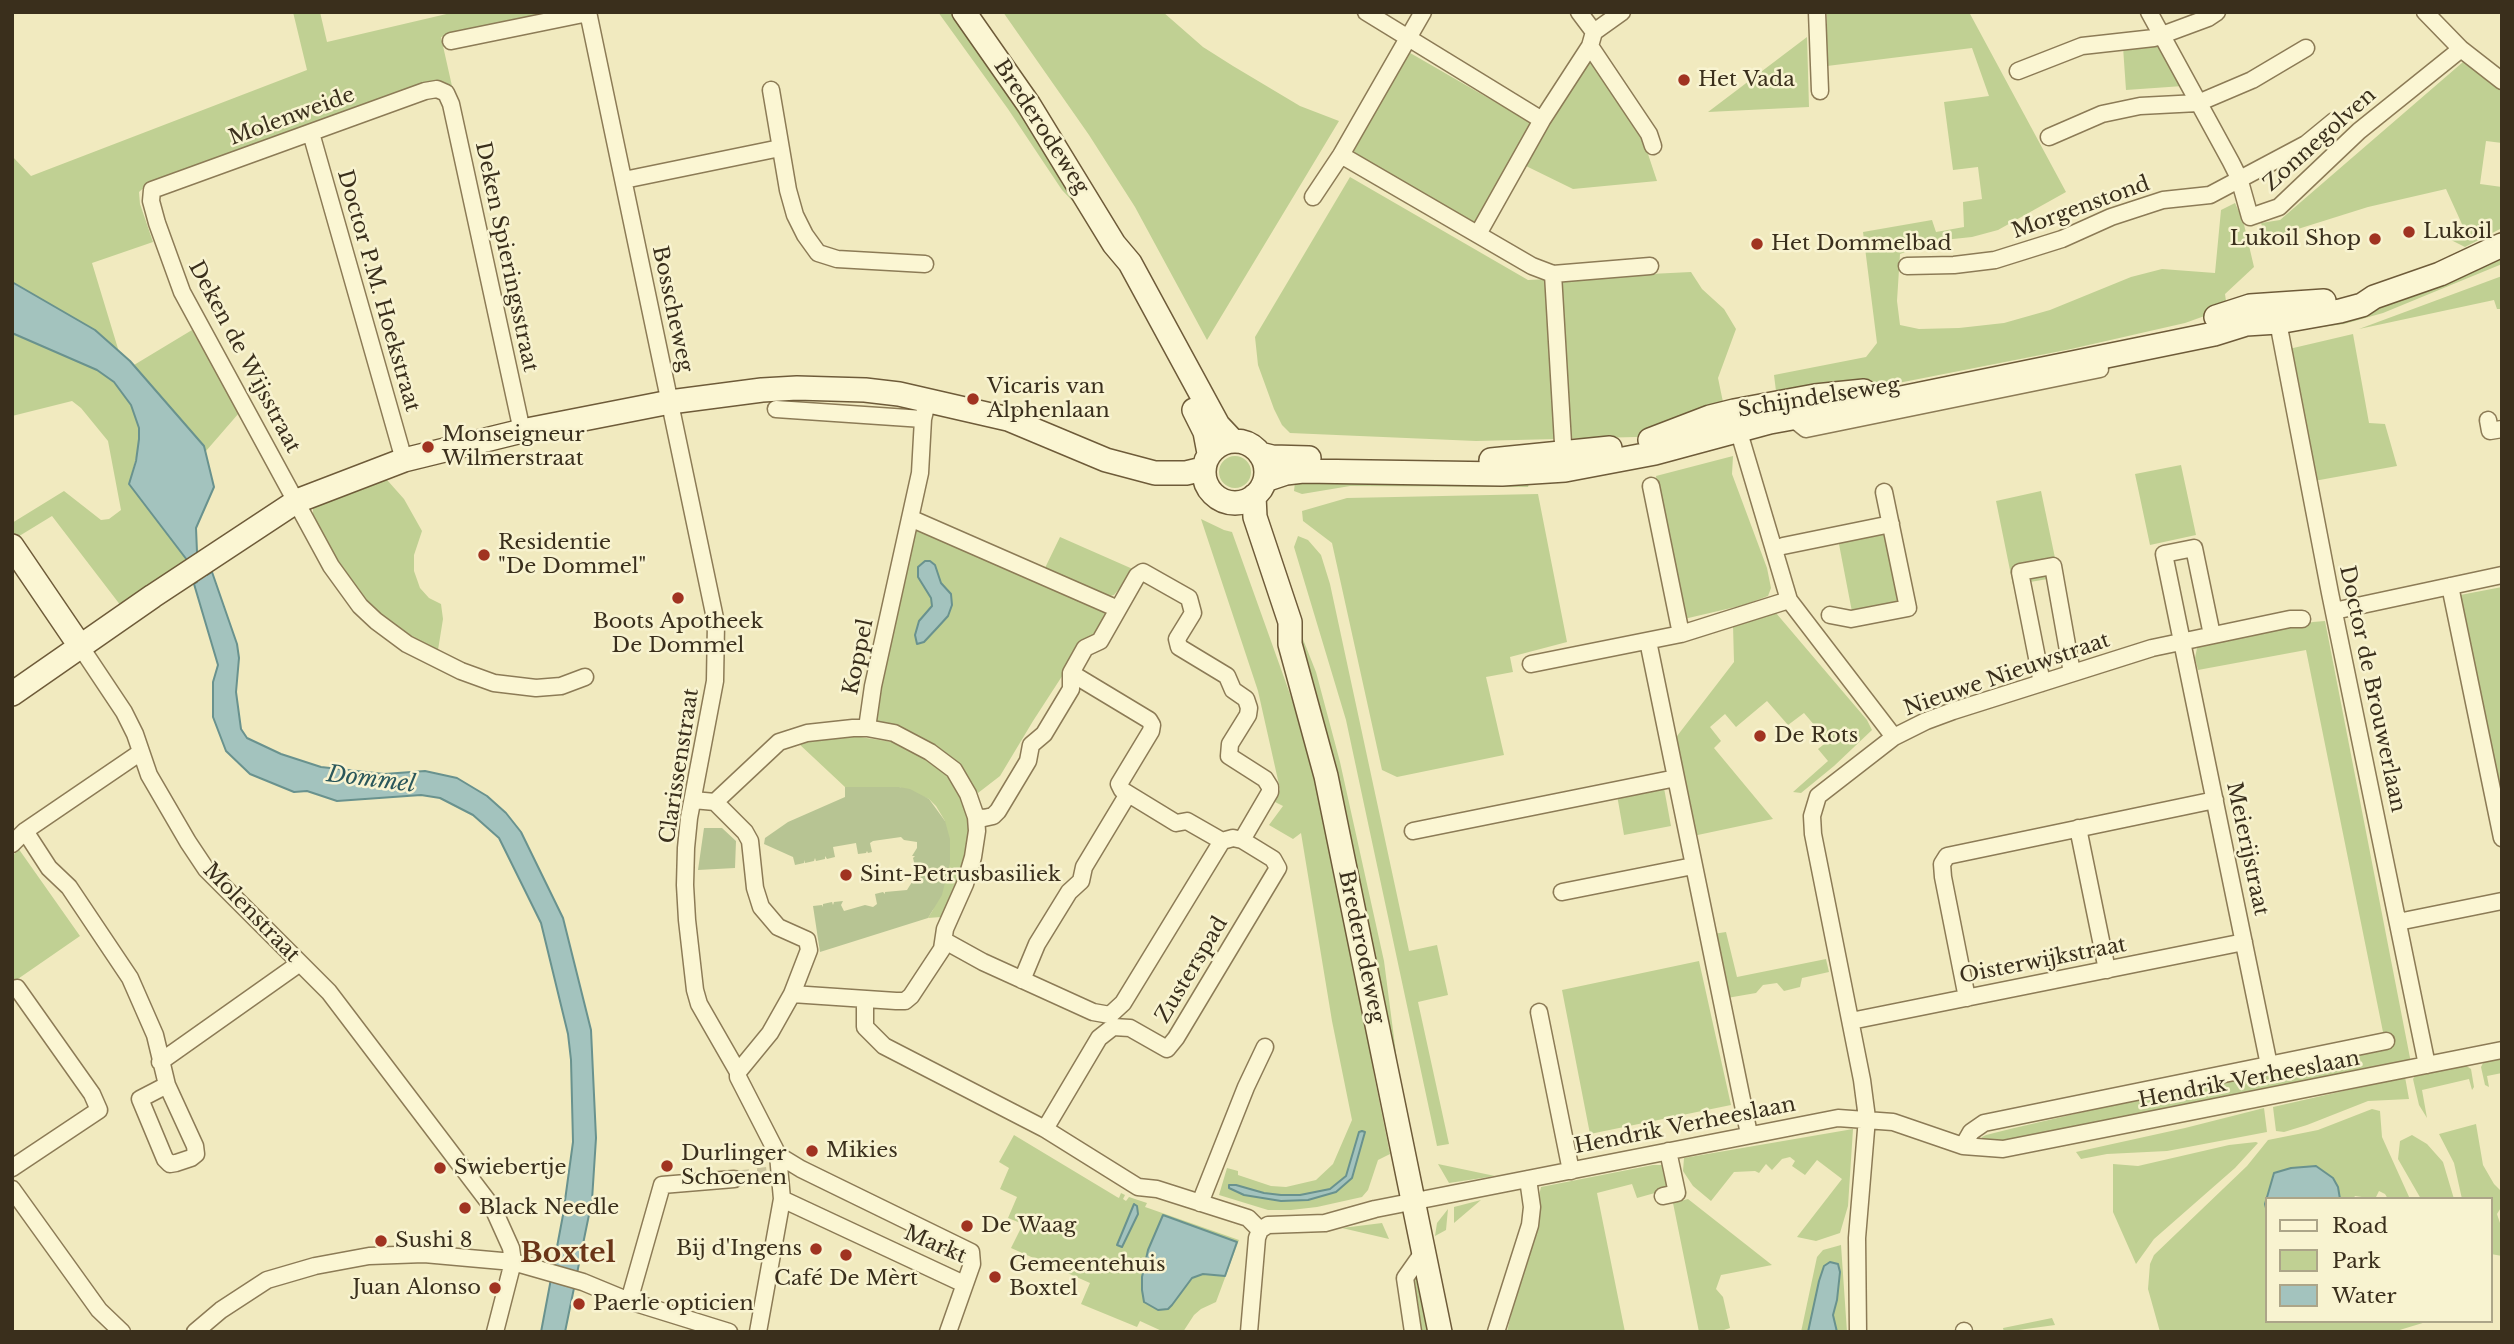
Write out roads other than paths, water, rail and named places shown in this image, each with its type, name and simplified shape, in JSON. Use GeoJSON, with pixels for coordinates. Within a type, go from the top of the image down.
{"type":"FeatureCollection","features":[{"type":"Feature","properties":{"kind":"main road","name":"Brederodeweg"},"geometry":{"type":"LineString","coordinates":[[964,12],[1029,105],[1114,244],[1130,263],[1218,425],[1233,441]]}},
{"type":"Feature","properties":{"kind":"main road","name":"Brederodeweg"},"geometry":{"type":"LineString","coordinates":[[1114,244],[1121,264],[1205,432],[1207,471]]}},
{"type":"Feature","properties":{"kind":"main road","name":"Schijndelseweg"},"geometry":{"type":"LineString","coordinates":[[1260,454],[1284,458],[1564,461],[1655,453],[1791,417],[1896,399],[2214,334],[2246,324],[2278,322],[2351,308],[2440,274],[2502,245]]}},
{"type":"Feature","properties":{"kind":"main road","name":"Schijndelseweg"},"geometry":{"type":"LineString","coordinates":[[1259,488],[1286,472],[1303,471],[1502,474],[1640,443],[1710,417],[1766,404],[1879,389],[2167,332],[2250,306],[2339,300],[2358,295],[2374,297]]}},
{"type":"Feature","properties":{"kind":"main road"},"geometry":{"type":"LineString","coordinates":[[2278,322],[2279,312],[2292,309],[2300,302]]}},
{"type":"Feature","properties":{"kind":"main road"},"geometry":{"type":"LineString","coordinates":[[12,694],[297,500],[404,460],[522,431],[670,402],[762,390],[865,390],[926,409],[1008,419],[1106,460],[1155,474],[1207,471]]}},
{"type":"Feature","properties":{"kind":"main road"},"geometry":{"type":"LineString","coordinates":[[1233,441],[1246,443],[1260,454],[1265,466],[1259,488],[1243,502],[1230,503],[1216,497],[1207,471],[1216,446],[1233,441]]}},
{"type":"Feature","properties":{"kind":"main road","name":"Brederodeweg"},"geometry":{"type":"LineString","coordinates":[[1259,488],[1255,517],[1290,622],[1290,644],[1326,776],[1440,1332]]}},
{"type":"Feature","properties":{"kind":"main road","name":"Brederodeweg"},"geometry":{"type":"LineString","coordinates":[[1230,503],[1241,521],[1276,626],[1290,644]]}},
{"type":"Feature","properties":{"kind":"main road","name":"Molenstraat"},"geometry":{"type":"LineString","coordinates":[[12,546],[80,646]]}},
{"type":"Feature","properties":{"kind":"street"},"geometry":{"type":"LineString","coordinates":[[452,41],[588,12]]}},
{"type":"Feature","properties":{"kind":"street","name":"Bosscheweg"},"geometry":{"type":"LineString","coordinates":[[588,12],[715,614]]}},
{"type":"Feature","properties":{"kind":"street"},"geometry":{"type":"LineString","coordinates":[[1366,12],[1542,120]]}},
{"type":"Feature","properties":{"kind":"street"},"geometry":{"type":"LineString","coordinates":[[1313,197],[1341,155],[1423,12]]}},
{"type":"Feature","properties":{"kind":"street"},"geometry":{"type":"LineString","coordinates":[[1578,12],[1653,146]]}},
{"type":"Feature","properties":{"kind":"street"},"geometry":{"type":"LineString","coordinates":[[1478,234],[1542,120],[1592,39],[1622,12]]}},
{"type":"Feature","properties":{"kind":"street"},"geometry":{"type":"LineString","coordinates":[[1817,12],[1820,91]]}},
{"type":"Feature","properties":{"kind":"street","name":"Zonnegolven"},"geometry":{"type":"LineString","coordinates":[[2150,12],[2239,177],[2250,217],[2272,211],[2279,206],[2359,131],[2461,49]]}},
{"type":"Feature","properties":{"kind":"street"},"geometry":{"type":"LineString","coordinates":[[2018,71],[2082,46],[2162,35],[2217,12]]}},
{"type":"Feature","properties":{"kind":"street"},"geometry":{"type":"LineString","coordinates":[[2426,12],[2461,49],[2502,81]]}},
{"type":"Feature","properties":{"kind":"street"},"geometry":{"type":"LineString","coordinates":[[2049,137],[2102,114],[2140,106],[2199,103],[2252,80],[2306,48]]}},
{"type":"Feature","properties":{"kind":"street","name":"Molenweide"},"geometry":{"type":"LineString","coordinates":[[152,190],[425,91],[437,89],[446,93]]}},
{"type":"Feature","properties":{"kind":"street"},"geometry":{"type":"LineString","coordinates":[[771,90],[795,215],[818,253],[837,259],[925,264]]}},
{"type":"Feature","properties":{"kind":"street","name":"Deken Spieringsstraat"},"geometry":{"type":"LineString","coordinates":[[446,93],[451,104],[522,431]]}},
{"type":"Feature","properties":{"kind":"street","name":"Morgenstond"},"geometry":{"type":"LineString","coordinates":[[1907,267],[1996,260],[2062,240],[2110,217],[2162,200],[2210,195],[2239,177],[2306,144],[2334,121]]}},
{"type":"Feature","properties":{"kind":"street","name":"Doctor P.M. Hoekstraat"},"geometry":{"type":"LineString","coordinates":[[311,133],[404,460]]}},
{"type":"Feature","properties":{"kind":"street"},"geometry":{"type":"LineString","coordinates":[[624,180],[780,148]]}},
{"type":"Feature","properties":{"kind":"street"},"geometry":{"type":"LineString","coordinates":[[1341,155],[1532,266],[1553,274],[1650,266]]}},
{"type":"Feature","properties":{"kind":"street","name":"Deken de Wijsstraat"},"geometry":{"type":"LineString","coordinates":[[152,190],[151,201],[157,223],[182,292],[346,589],[376,621],[407,644],[461,671],[494,683],[536,688],[561,686],[585,677]]}},
{"type":"Feature","properties":{"kind":"street"},"geometry":{"type":"LineString","coordinates":[[1553,274],[1564,461]]}},
{"type":"Feature","properties":{"kind":"street","name":"Doctor de Brouwerlaan"},"geometry":{"type":"LineString","coordinates":[[2278,322],[2427,1065]]}},
{"type":"Feature","properties":{"kind":"street"},"geometry":{"type":"LineString","coordinates":[[776,410],[926,409]]}},
{"type":"Feature","properties":{"kind":"street","name":"Koppel"},"geometry":{"type":"LineString","coordinates":[[715,802],[779,741],[807,733],[867,728],[873,686],[920,473],[926,409]]}},
{"type":"Feature","properties":{"kind":"street"},"geometry":{"type":"LineString","coordinates":[[1738,429],[1789,600],[1894,737]]}},
{"type":"Feature","properties":{"kind":"street"},"geometry":{"type":"LineString","coordinates":[[1651,485],[1681,634]]}},
{"type":"Feature","properties":{"kind":"street"},"geometry":{"type":"LineString","coordinates":[[1830,615],[1851,618],[1908,608],[1884,492]]}},
{"type":"Feature","properties":{"kind":"street"},"geometry":{"type":"LineString","coordinates":[[910,517],[1118,609]]}},
{"type":"Feature","properties":{"kind":"street"},"geometry":{"type":"LineString","coordinates":[[1783,546],[1891,524]]}},
{"type":"Feature","properties":{"kind":"street","name":"Meierijstraat"},"geometry":{"type":"LineString","coordinates":[[2212,635],[2194,548],[2164,554],[2269,1065]]}},
{"type":"Feature","properties":{"kind":"street"},"geometry":{"type":"LineString","coordinates":[[2042,683],[2020,572],[2053,566],[2072,673]]}},
{"type":"Feature","properties":{"kind":"street"},"geometry":{"type":"LineString","coordinates":[[945,941],[1022,980],[1101,1014],[1110,1015],[1118,1009],[1215,842],[1233,838],[1242,840],[1270,792],[1270,787],[1265,779],[1229,756],[1230,744],[1248,715],[1246,699],[1233,691],[1227,676],[1179,647],[1177,639],[1193,613],[1189,598],[1143,572],[1137,576],[1100,641],[1085,648],[1071,689],[1044,734],[1031,745],[1028,761],[998,811],[993,816],[976,817]]}},
{"type":"Feature","properties":{"kind":"street"},"geometry":{"type":"LineString","coordinates":[[2334,611],[2502,575]]}},
{"type":"Feature","properties":{"kind":"street"},"geometry":{"type":"LineString","coordinates":[[2450,586],[2502,838]]}},
{"type":"Feature","properties":{"kind":"street"},"geometry":{"type":"LineString","coordinates":[[1531,664],[1681,634],[1789,600]]}},
{"type":"Feature","properties":{"kind":"street","name":"Clarissenstraat"},"geometry":{"type":"LineString","coordinates":[[715,614],[715,681],[686,848],[685,886],[695,990],[706,1017],[738,1072],[738,1077],[778,1155]]}},
{"type":"Feature","properties":{"kind":"street","name":"Nieuwe Nieuwstraat"},"geometry":{"type":"LineString","coordinates":[[1858,1332],[1857,1238],[1867,1118],[1851,1021],[1813,834],[1812,816],[1818,796],[1894,737],[1953,711],[2182,641],[2290,619],[2302,619]]}},
{"type":"Feature","properties":{"kind":"street"},"geometry":{"type":"LineString","coordinates":[[1648,641],[1749,1134]]}},
{"type":"Feature","properties":{"kind":"street","name":"Molenstraat"},"geometry":{"type":"LineString","coordinates":[[80,646],[124,712],[156,786],[206,869],[342,1009],[494,1208],[511,1248],[513,1262]]}},
{"type":"Feature","properties":{"kind":"street"},"geometry":{"type":"LineString","coordinates":[[1077,671],[1149,720],[1152,725],[1119,784],[1122,790],[1177,823],[1187,821],[1215,842]]}},
{"type":"Feature","properties":{"kind":"street"},"geometry":{"type":"LineString","coordinates":[[792,994],[896,1001],[911,996],[942,949],[945,929],[965,884],[973,857],[976,817],[968,794],[954,770],[930,751],[894,733],[867,728]]}},
{"type":"Feature","properties":{"kind":"street"},"geometry":{"type":"LineString","coordinates":[[12,844],[25,831],[141,752]]}},
{"type":"Feature","properties":{"kind":"street"},"geometry":{"type":"LineString","coordinates":[[1413,831],[1676,778]]}},
{"type":"Feature","properties":{"kind":"street"},"geometry":{"type":"LineString","coordinates":[[1022,980],[1037,944],[1069,892],[1081,881],[1084,867],[1129,794]]}},
{"type":"Feature","properties":{"kind":"street"},"geometry":{"type":"LineString","coordinates":[[693,800],[715,802],[745,832],[750,841],[755,888],[761,907],[778,927],[807,940],[808,957],[792,994],[770,1033],[738,1072]]}},
{"type":"Feature","properties":{"kind":"street"},"geometry":{"type":"LineString","coordinates":[[1967,998],[1943,877],[1942,864],[1947,856],[2215,800]]}},
{"type":"Feature","properties":{"kind":"street"},"geometry":{"type":"LineString","coordinates":[[2078,828],[2107,970]]}},
{"type":"Feature","properties":{"kind":"street"},"geometry":{"type":"LineString","coordinates":[[25,831],[49,868],[69,887],[124,967],[155,1035],[167,1085],[195,1146],[196,1154],[170,1164],[165,1159],[140,1099],[167,1085]]}},
{"type":"Feature","properties":{"kind":"street","name":"Zusterspad"},"geometry":{"type":"LineString","coordinates":[[1045,1129],[1099,1038],[1113,1027],[1129,1028],[1167,1049],[1176,1038],[1278,868],[1273,859],[1242,840]]}},
{"type":"Feature","properties":{"kind":"street"},"geometry":{"type":"LineString","coordinates":[[1562,892],[1693,866]]}},
{"type":"Feature","properties":{"kind":"street"},"geometry":{"type":"LineString","coordinates":[[2398,922],[2502,901]]}},
{"type":"Feature","properties":{"kind":"street","name":"Oisterwijkstraat"},"geometry":{"type":"LineString","coordinates":[[1851,1021],[2244,942]]}},
{"type":"Feature","properties":{"kind":"street"},"geometry":{"type":"LineString","coordinates":[[160,1062],[300,963]]}},
{"type":"Feature","properties":{"kind":"street"},"geometry":{"type":"LineString","coordinates":[[12,989],[17,988],[92,1094],[99,1110],[12,1168]]}},
{"type":"Feature","properties":{"kind":"street"},"geometry":{"type":"LineString","coordinates":[[865,999],[865,1027],[884,1046],[1045,1129],[1138,1187],[1157,1189],[1248,1218],[1260,1230],[1256,1246],[1249,1332]]}},
{"type":"Feature","properties":{"kind":"street"},"geometry":{"type":"LineString","coordinates":[[1539,1012],[1571,1171]]}},
{"type":"Feature","properties":{"kind":"street","name":"Hendrik Verheeslaan"},"geometry":{"type":"LineString","coordinates":[[1964,1146],[1971,1132],[1984,1123],[2386,1041]]}},
{"type":"Feature","properties":{"kind":"street"},"geometry":{"type":"LineString","coordinates":[[1200,1203],[1246,1087],[1265,1047]]}},
{"type":"Feature","properties":{"kind":"street","name":"Hendrik Verheeslaan"},"geometry":{"type":"LineString","coordinates":[[1260,1230],[1269,1226],[1325,1223],[1375,1209],[1838,1118],[1867,1118],[1892,1122],[1964,1146],[2003,1149],[2502,1050]]}},
{"type":"Feature","properties":{"kind":"street"},"geometry":{"type":"LineString","coordinates":[[1663,1196],[1677,1193],[1668,1152]]}},
{"type":"Feature","properties":{"kind":"street"},"geometry":{"type":"LineString","coordinates":[[758,1332],[782,1199],[774,1175],[778,1155]]}},
{"type":"Feature","properties":{"kind":"street","name":"Markt"},"geometry":{"type":"LineString","coordinates":[[778,1155],[801,1169],[971,1252],[972,1264],[964,1284],[782,1199]]}},
{"type":"Feature","properties":{"kind":"street"},"geometry":{"type":"LineString","coordinates":[[629,1301],[662,1185],[734,1179]]}},
{"type":"Feature","properties":{"kind":"street"},"geometry":{"type":"LineString","coordinates":[[1496,1332],[1530,1225],[1532,1207],[1528,1179]]}},
{"type":"Feature","properties":{"kind":"street"},"geometry":{"type":"LineString","coordinates":[[12,1188],[99,1310],[122,1332]]}},
{"type":"Feature","properties":{"kind":"street"},"geometry":{"type":"LineString","coordinates":[[1413,1332],[1405,1278],[1424,1251]]}},
{"type":"Feature","properties":{"kind":"street"},"geometry":{"type":"LineString","coordinates":[[195,1332],[221,1310],[267,1280],[315,1266],[369,1256],[424,1255],[513,1262],[583,1282],[629,1301],[729,1332]]}},
{"type":"Feature","properties":{"kind":"street"},"geometry":{"type":"LineString","coordinates":[[495,1332],[513,1262]]}},
{"type":"Feature","properties":{"kind":"street"},"geometry":{"type":"LineString","coordinates":[[948,1332],[964,1284]]}},
{"type":"Feature","properties":{"kind":"water","name":"Dommel"},"geometry":{"type":"Polygon","coordinates":[[[12,282],[95,330],[130,361],[204,446],[214,487],[196,528],[197,552],[207,575],[212,572],[237,644],[239,658],[236,692],[241,729],[247,738],[281,754],[321,767],[384,774],[425,771],[457,778],[487,796],[506,813],[521,832],[563,918],[591,1030],[596,1138],[592,1200],[565,1332],[541,1332],[563,1215],[573,1142],[568,1034],[541,923],[499,838],[473,815],[440,798],[421,795],[337,801],[307,791],[294,792],[250,774],[226,751],[213,717],[213,682],[218,665],[194,584],[197,582],[187,560],[129,484],[139,439],[139,428],[131,405],[114,382],[97,370],[12,333],[12,282]]]}},
{"type":"Feature","properties":{"kind":"water"},"geometry":{"type":"Polygon","coordinates":[[[925,561],[935,565],[941,583],[951,594],[952,605],[948,616],[924,642],[917,644],[915,635],[919,621],[932,606],[931,598],[918,577],[918,567],[925,561]]]}},
{"type":"Feature","properties":{"kind":"water"},"geometry":{"type":"Polygon","coordinates":[[[1359,1132],[1365,1132],[1352,1178],[1336,1192],[1308,1200],[1281,1201],[1244,1195],[1229,1188],[1229,1185],[1236,1185],[1281,1195],[1300,1195],[1330,1189],[1346,1176],[1359,1132]]]}},
{"type":"Feature","properties":{"kind":"water"},"geometry":{"type":"Polygon","coordinates":[[[2316,1166],[2333,1178],[2340,1197],[2267,1197],[2274,1173],[2291,1168],[2316,1166]]]}},
{"type":"Feature","properties":{"kind":"water"},"geometry":{"type":"Polygon","coordinates":[[[1134,1204],[1138,1214],[1122,1247],[1117,1245],[1134,1204]]]}},
{"type":"Feature","properties":{"kind":"water"},"geometry":{"type":"Polygon","coordinates":[[[1163,1215],[1237,1242],[1225,1276],[1203,1274],[1192,1278],[1168,1309],[1158,1310],[1144,1302],[1142,1277],[1148,1250],[1163,1215]]]}},
{"type":"Feature","properties":{"kind":"water"},"geometry":{"type":"Polygon","coordinates":[[[1830,1262],[1838,1264],[1840,1272],[1833,1315],[1837,1332],[1808,1332],[1819,1281],[1824,1266],[1830,1262]]]}},
{"type":"Feature","properties":{"kind":"tunnel"},"geometry":{"type":"LineString","coordinates":[[734,1179],[767,1175]]}},
{"type":"Feature","properties":{"kind":"place","name":"Het Vada"},"geometry":{"type":"Point","coordinates":[1684,80]}},
{"type":"Feature","properties":{"kind":"place","name":"Lukoil"},"geometry":{"type":"Point","coordinates":[2409,232]}},
{"type":"Feature","properties":{"kind":"place","name":"Lukoil Shop"},"geometry":{"type":"Point","coordinates":[2375,239]}},
{"type":"Feature","properties":{"kind":"place","name":"Het Dommelbad"},"geometry":{"type":"Point","coordinates":[1757,244]}},
{"type":"Feature","properties":{"kind":"place","name":"Vicaris van Alphenlaan"},"geometry":{"type":"Point","coordinates":[973,399]}},
{"type":"Feature","properties":{"kind":"place","name":"Monseigneur Wilmerstraat"},"geometry":{"type":"Point","coordinates":[428,447]}},
{"type":"Feature","properties":{"kind":"place","name":"Residentie \"De Dommel\""},"geometry":{"type":"Point","coordinates":[484,555]}},
{"type":"Feature","properties":{"kind":"place","name":"Boots Apotheek De Dommel"},"geometry":{"type":"Point","coordinates":[678,598]}},
{"type":"Feature","properties":{"kind":"place","name":"De Rots"},"geometry":{"type":"Point","coordinates":[1760,736]}},
{"type":"Feature","properties":{"kind":"place","name":"Sint-Petrusbasiliek"},"geometry":{"type":"Point","coordinates":[846,875]}},
{"type":"Feature","properties":{"kind":"place","name":"Mikies"},"geometry":{"type":"Point","coordinates":[812,1151]}},
{"type":"Feature","properties":{"kind":"place","name":"Durlinger Schoenen"},"geometry":{"type":"Point","coordinates":[667,1166]}},
{"type":"Feature","properties":{"kind":"place","name":"Swiebertje"},"geometry":{"type":"Point","coordinates":[440,1168]}},
{"type":"Feature","properties":{"kind":"place","name":"Black Needle"},"geometry":{"type":"Point","coordinates":[465,1208]}},
{"type":"Feature","properties":{"kind":"place","name":"De Waag"},"geometry":{"type":"Point","coordinates":[967,1226]}},
{"type":"Feature","properties":{"kind":"place","name":"Sushi 8"},"geometry":{"type":"Point","coordinates":[381,1241]}},
{"type":"Feature","properties":{"kind":"place","name":"Bij d'Ingens"},"geometry":{"type":"Point","coordinates":[816,1249]}},
{"type":"Feature","properties":{"kind":"place","name":"Café De Mèrt"},"geometry":{"type":"Point","coordinates":[846,1255]}},
{"type":"Feature","properties":{"kind":"place","name":"Gemeentehuis Boxtel"},"geometry":{"type":"Point","coordinates":[995,1277]}},
{"type":"Feature","properties":{"kind":"place","name":"Juan Alonso"},"geometry":{"type":"Point","coordinates":[495,1288]}},
{"type":"Feature","properties":{"kind":"place","name":"Paerle opticien"},"geometry":{"type":"Point","coordinates":[579,1304]}},
{"type":"Feature","properties":{"kind":"district","name":"Boxtel"},"geometry":{"type":"Point","coordinates":[568,1254]}}]}
